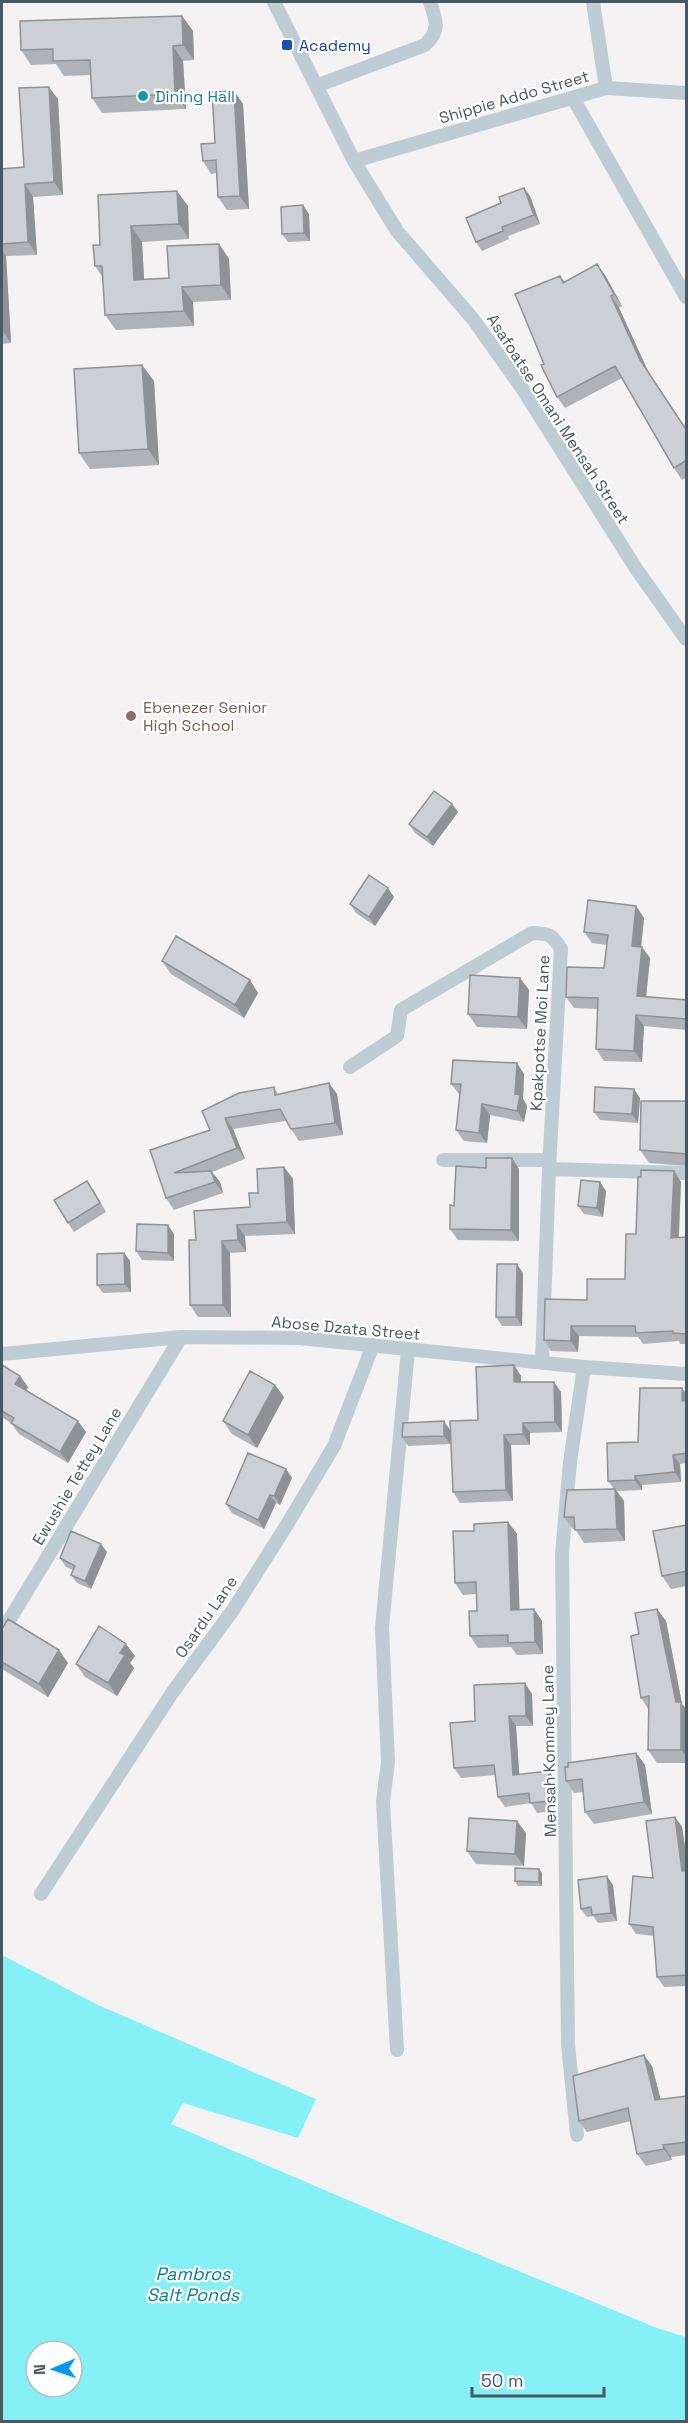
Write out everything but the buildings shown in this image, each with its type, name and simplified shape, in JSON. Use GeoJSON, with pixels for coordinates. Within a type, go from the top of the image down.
{"type":"FeatureCollection","features":[{"type":"Feature","properties":{"kind":"street","name":"Asafoatse Omani Mensah Street"},"geometry":{"type":"LineString","coordinates":[[274,2],[354,161],[397,231],[473,319],[522,388],[637,570],[687,639]]}},
{"type":"Feature","properties":{"kind":"street"},"geometry":{"type":"LineString","coordinates":[[316,86],[425,45],[434,36],[438,27],[429,2]]}},
{"type":"Feature","properties":{"kind":"street"},"geometry":{"type":"LineString","coordinates":[[593,2],[606,88]]}},
{"type":"Feature","properties":{"kind":"street","name":"Shippie Addo Street"},"geometry":{"type":"LineString","coordinates":[[354,161],[606,88],[687,93]]}},
{"type":"Feature","properties":{"kind":"street"},"geometry":{"type":"LineString","coordinates":[[573,98],[687,297]]}},
{"type":"Feature","properties":{"kind":"street","name":"Kpakpotse Moi Lane"},"geometry":{"type":"LineString","coordinates":[[350,1067],[397,1036],[401,1010],[532,933],[546,933],[554,937],[561,949],[549,1165],[542,1363]]}},
{"type":"Feature","properties":{"kind":"street"},"geometry":{"type":"LineString","coordinates":[[443,1160],[687,1173]]}},
{"type":"Feature","properties":{"kind":"street","name":"Abose Dzata Street"},"geometry":{"type":"LineString","coordinates":[[2,1354],[181,1336],[300,1338],[584,1367],[687,1374]]}},
{"type":"Feature","properties":{"kind":"street","name":"Ewushie Tettey Lane"},"geometry":{"type":"LineString","coordinates":[[2,1632],[181,1336]]}},
{"type":"Feature","properties":{"kind":"street","name":"Osardu Lane"},"geometry":{"type":"LineString","coordinates":[[41,1894],[172,1693],[233,1610],[288,1523],[334,1446],[373,1345]]}},
{"type":"Feature","properties":{"kind":"street"},"geometry":{"type":"LineString","coordinates":[[397,2050],[383,1802],[388,1762],[382,1628],[408,1350]]}},
{"type":"Feature","properties":{"kind":"street","name":"Mensah Kommey Lane"},"geometry":{"type":"LineString","coordinates":[[577,2135],[568,2044],[562,1554],[570,1462],[584,1367]]}},
{"type":"Feature","properties":{"kind":"water","name":"Pambros Salt Ponds"},"geometry":{"type":"Polygon","coordinates":[[[2,1955],[98,2005],[316,2099],[298,2138],[183,2103],[171,2124],[390,2218],[657,2328],[686,2337],[686,2421],[2,2421],[2,1955]]]}},
{"type":"Feature","properties":{"kind":"place","name":"Academy"},"geometry":{"type":"Point","coordinates":[287,45]}},
{"type":"Feature","properties":{"kind":"place","name":"Dining Hall"},"geometry":{"type":"Point","coordinates":[143,96]}},
{"type":"Feature","properties":{"kind":"place","name":"Ebenezer Senior High School"},"geometry":{"type":"Point","coordinates":[131,716]}}]}
